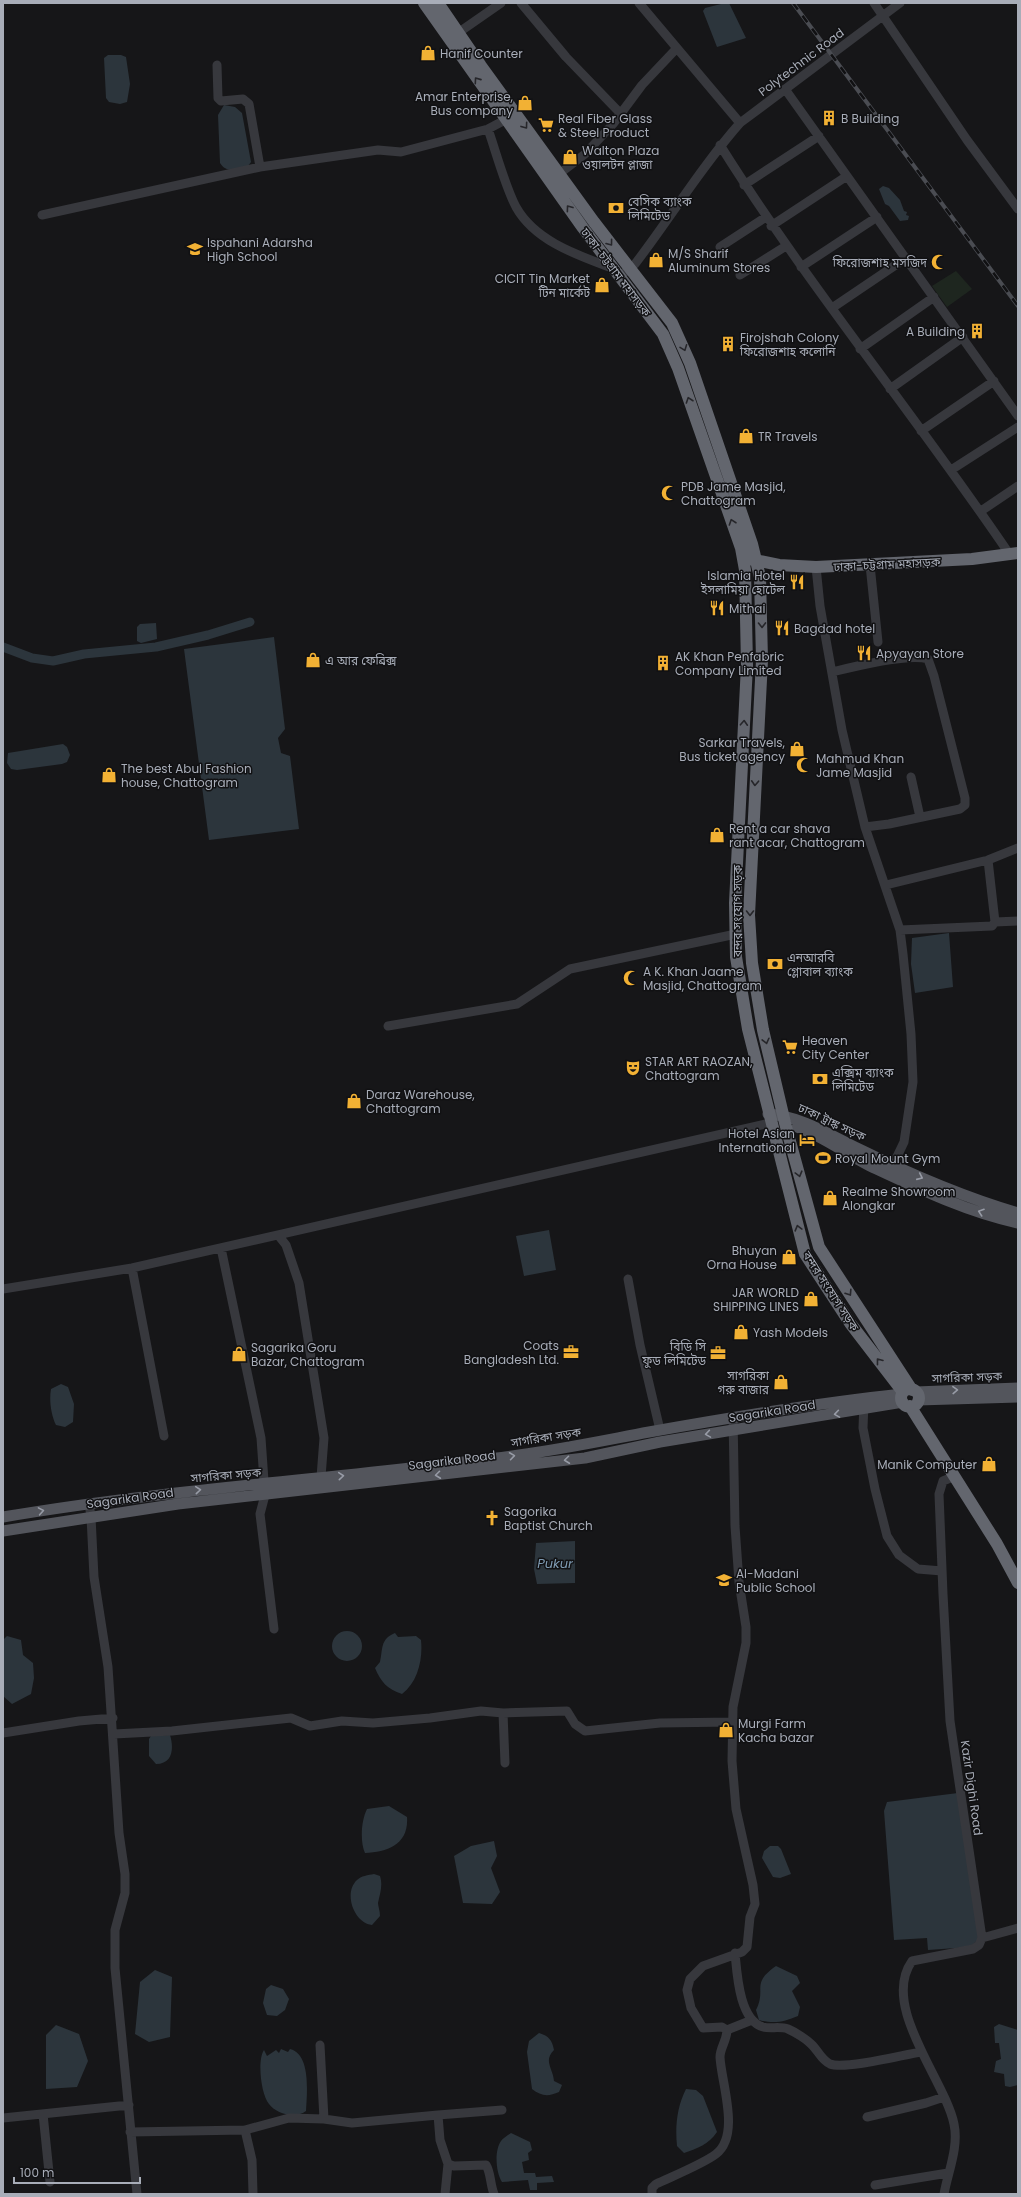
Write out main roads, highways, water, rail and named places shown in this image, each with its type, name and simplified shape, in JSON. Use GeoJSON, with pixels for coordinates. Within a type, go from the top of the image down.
{"type":"FeatureCollection","features":[{"type":"Feature","properties":{"kind":"highway","name":"ঢাকা-চট্টগ্রাম মহাসড়ক"},"geometry":{"type":"LineString","coordinates":[[424,3],[453,36],[560,174],[678,333],[693,371],[756,559]]}},
{"type":"Feature","properties":{"kind":"highway","name":"ঢাকা-চট্টগ্রাম মহাসড়ক"},"geometry":{"type":"LineString","coordinates":[[438,3],[453,36],[505,120],[666,339],[678,368],[739,540],[743,560],[756,559],[778,565],[816,567],[972,559],[1014,554]]}},
{"type":"Feature","properties":{"kind":"highway","name":"বন্দর সংযোগ সড়ক"},"geometry":{"type":"LineString","coordinates":[[756,559],[762,592],[762,660],[750,922],[752,963],[764,1030],[784,1119],[820,1247],[910,1397],[955,1476],[997,1544],[1018,1583]]}},
{"type":"Feature","properties":{"kind":"highway","name":"বন্দর সংযোগ সড়ক"},"geometry":{"type":"LineString","coordinates":[[743,560],[747,596],[747,665],[735,902],[736,957],[748,1029],[769,1118],[805,1254],[850,1323],[910,1397],[996,1527],[1018,1568]]}},
{"type":"Feature","properties":{"kind":"main road","name":"ঢাকা ট্রাঙ্ক সড়ক"},"geometry":{"type":"LineString","coordinates":[[769,1118],[784,1119],[827,1132],[893,1164],[982,1203],[1018,1213]]}},
{"type":"Feature","properties":{"kind":"main road","name":"ঢাকা ট্রাঙ্ক সড়ক"},"geometry":{"type":"LineString","coordinates":[[784,1119],[870,1165],[931,1193],[968,1208],[1018,1223]]}},
{"type":"Feature","properties":{"kind":"main road","name":"সাগরিকা সড়ক"},"geometry":{"type":"LineString","coordinates":[[910,1397],[1018,1388]]}},
{"type":"Feature","properties":{"kind":"main road","name":"Sagarika Road"},"geometry":{"type":"LineString","coordinates":[[3,1531],[265,1490],[584,1458],[660,1442],[865,1410],[910,1397]]}},
{"type":"Feature","properties":{"kind":"main road","name":"সাগরিকা সড়ক"},"geometry":{"type":"LineString","coordinates":[[3,1517],[89,1503],[175,1492],[265,1490],[321,1477],[407,1470],[551,1450],[733,1417],[863,1398],[1018,1397]]}},
{"type":"Feature","properties":{"kind":"main road"},"geometry":{"type":"LineString","coordinates":[[583,1444],[584,1458]]}},
{"type":"Feature","properties":{"kind":"water"},"geometry":{"type":"Polygon","coordinates":[[[729,3],[746,38],[717,47],[703,11],[705,8],[729,3]]]}},
{"type":"Feature","properties":{"kind":"water"},"geometry":{"type":"Polygon","coordinates":[[[108,55],[121,55],[126,57],[130,84],[127,102],[120,104],[109,102],[106,98],[104,58],[108,55]]]}},
{"type":"Feature","properties":{"kind":"water"},"geometry":{"type":"Polygon","coordinates":[[[224,105],[235,107],[242,113],[251,162],[248,166],[229,170],[220,163],[218,115],[224,105]]]}},
{"type":"Feature","properties":{"kind":"water"},"geometry":{"type":"Polygon","coordinates":[[[883,186],[889,188],[900,200],[904,211],[907,212],[906,215],[909,216],[908,220],[900,221],[889,206],[885,204],[879,189],[883,186]]]}},
{"type":"Feature","properties":{"kind":"water"},"geometry":{"type":"Polygon","coordinates":[[[156,623],[157,639],[141,643],[137,641],[137,627],[140,624],[156,623]]]}},
{"type":"Feature","properties":{"kind":"water"},"geometry":{"type":"Polygon","coordinates":[[[274,637],[285,729],[278,738],[281,753],[290,756],[299,829],[209,840],[184,649],[274,637]]]}},
{"type":"Feature","properties":{"kind":"water"},"geometry":{"type":"Polygon","coordinates":[[[63,744],[67,747],[70,755],[67,762],[62,764],[17,770],[11,769],[7,763],[8,753],[63,744]]]}},
{"type":"Feature","properties":{"kind":"water"},"geometry":{"type":"Polygon","coordinates":[[[949,933],[953,987],[915,993],[911,964],[912,938],[949,933]]]}},
{"type":"Feature","properties":{"kind":"water"},"geometry":{"type":"Polygon","coordinates":[[[549,1230],[556,1270],[524,1276],[516,1236],[549,1230]]]}},
{"type":"Feature","properties":{"kind":"water"},"geometry":{"type":"Polygon","coordinates":[[[61,1384],[68,1387],[74,1404],[73,1422],[65,1427],[56,1425],[50,1403],[51,1389],[61,1384]]]}},
{"type":"Feature","properties":{"kind":"water","name":"Pukur"},"geometry":{"type":"Polygon","coordinates":[[[575,1541],[575,1583],[537,1584],[534,1569],[536,1543],[575,1541]]]}},
{"type":"Feature","properties":{"kind":"water"},"geometry":{"type":"Polygon","coordinates":[[[347,1631],[358,1635],[362,1646],[358,1657],[347,1661],[336,1657],[332,1646],[336,1635],[347,1631]]]}},
{"type":"Feature","properties":{"kind":"water"},"geometry":{"type":"Polygon","coordinates":[[[395,1633],[398,1637],[416,1636],[421,1640],[421,1655],[416,1677],[402,1694],[388,1687],[375,1668],[380,1662],[384,1641],[390,1635],[395,1633]]]}},
{"type":"Feature","properties":{"kind":"water"},"geometry":{"type":"Polygon","coordinates":[[[7,1636],[21,1640],[23,1655],[33,1663],[34,1678],[31,1694],[12,1704],[3,1696],[3,1640],[7,1636]]]}},
{"type":"Feature","properties":{"kind":"water"},"geometry":{"type":"Polygon","coordinates":[[[170,1735],[172,1745],[171,1754],[166,1761],[156,1764],[149,1756],[149,1739],[151,1736],[170,1735]]]}},
{"type":"Feature","properties":{"kind":"water"},"geometry":{"type":"Polygon","coordinates":[[[958,1793],[980,1938],[970,1947],[928,1950],[927,1938],[894,1940],[884,1811],[887,1802],[958,1793]]]}},
{"type":"Feature","properties":{"kind":"water"},"geometry":{"type":"Polygon","coordinates":[[[389,1806],[407,1817],[405,1834],[401,1840],[389,1848],[382,1851],[365,1853],[362,1843],[362,1831],[363,1819],[367,1809],[389,1806]]]}},
{"type":"Feature","properties":{"kind":"water"},"geometry":{"type":"Polygon","coordinates":[[[494,1841],[497,1856],[491,1868],[500,1892],[492,1904],[463,1903],[454,1856],[471,1846],[494,1841]]]}},
{"type":"Feature","properties":{"kind":"water"},"geometry":{"type":"Polygon","coordinates":[[[770,1846],[778,1846],[781,1849],[791,1874],[780,1878],[773,1877],[762,1858],[764,1851],[770,1846]]]}},
{"type":"Feature","properties":{"kind":"water"},"geometry":{"type":"Polygon","coordinates":[[[374,1874],[380,1876],[381,1880],[378,1903],[380,1916],[372,1925],[360,1919],[352,1907],[351,1892],[357,1880],[374,1874]]]}},
{"type":"Feature","properties":{"kind":"water"},"geometry":{"type":"Polygon","coordinates":[[[776,1966],[797,1976],[800,1983],[792,1991],[800,2007],[798,2016],[779,2022],[759,2020],[756,2010],[759,2003],[761,1982],[768,1972],[776,1966]]]}},
{"type":"Feature","properties":{"kind":"water"},"geometry":{"type":"Polygon","coordinates":[[[155,1970],[172,1977],[170,2037],[149,2042],[135,2034],[140,1982],[155,1970]]]}},
{"type":"Feature","properties":{"kind":"water"},"geometry":{"type":"Polygon","coordinates":[[[271,1985],[283,1989],[289,1999],[285,2010],[277,2016],[267,2015],[263,2003],[266,1989],[271,1985]]]}},
{"type":"Feature","properties":{"kind":"water"},"geometry":{"type":"Polygon","coordinates":[[[999,2024],[1018,2030],[1018,2085],[1010,2087],[1005,2086],[1004,2074],[994,2072],[996,2061],[1001,2059],[999,2043],[995,2043],[994,2027],[999,2024]]]}},
{"type":"Feature","properties":{"kind":"water"},"geometry":{"type":"Polygon","coordinates":[[[56,2025],[79,2034],[88,2061],[77,2087],[46,2089],[46,2035],[56,2025]]]}},
{"type":"Feature","properties":{"kind":"water"},"geometry":{"type":"Polygon","coordinates":[[[539,2033],[550,2039],[554,2050],[549,2058],[549,2061],[554,2081],[562,2085],[559,2092],[551,2095],[538,2093],[532,2089],[527,2052],[529,2041],[539,2033]]]}},
{"type":"Feature","properties":{"kind":"water"},"geometry":{"type":"Polygon","coordinates":[[[281,2049],[288,2052],[290,2049],[297,2052],[302,2058],[305,2066],[307,2085],[306,2111],[297,2115],[281,2113],[272,2108],[266,2100],[262,2086],[260,2069],[264,2050],[267,2056],[276,2050],[279,2053],[281,2049]]]}},
{"type":"Feature","properties":{"kind":"water"},"geometry":{"type":"Polygon","coordinates":[[[686,2089],[696,2090],[703,2096],[717,2132],[706,2143],[698,2148],[684,2153],[677,2146],[676,2131],[677,2117],[686,2089]]]}},
{"type":"Feature","properties":{"kind":"water"},"geometry":{"type":"Polygon","coordinates":[[[511,2133],[530,2142],[532,2150],[528,2153],[529,2160],[522,2162],[524,2173],[535,2173],[536,2177],[552,2176],[554,2182],[537,2183],[537,2190],[530,2190],[528,2180],[502,2182],[497,2168],[497,2150],[502,2140],[511,2133]]]}},
{"type":"Feature","properties":{"kind":"waterway"},"geometry":{"type":"LineString","coordinates":[[3,647],[32,658],[53,661],[84,654],[156,647],[208,635],[250,622]]}},
{"type":"Feature","properties":{"kind":"railway"},"geometry":{"type":"LineString","coordinates":[[793,3],[1018,306]]}},
{"type":"Feature","properties":{"kind":"place","name":"Hanif Counter"},"geometry":{"type":"Point","coordinates":[428,53]}},
{"type":"Feature","properties":{"kind":"place","name":"Amar Enterprise, Bus company"},"geometry":{"type":"Point","coordinates":[525,103]}},
{"type":"Feature","properties":{"kind":"place","name":"B Building"},"geometry":{"type":"Point","coordinates":[829,118]}},
{"type":"Feature","properties":{"kind":"place","name":"Real Fiber Glass & Steel Product"},"geometry":{"type":"Point","coordinates":[546,125]}},
{"type":"Feature","properties":{"kind":"place","name":"Walton Plaza ওয়ালটন প্লাজা"},"geometry":{"type":"Point","coordinates":[570,157]}},
{"type":"Feature","properties":{"kind":"place","name":"বেসিক ব্যাংক লিমিটেড"},"geometry":{"type":"Point","coordinates":[616,208]}},
{"type":"Feature","properties":{"kind":"place","name":"Ispahani Adarsha High School"},"geometry":{"type":"Point","coordinates":[195,249]}},
{"type":"Feature","properties":{"kind":"place","name":"M/S Sharif Aluminum Stores"},"geometry":{"type":"Point","coordinates":[656,260]}},
{"type":"Feature","properties":{"kind":"place","name":"ফিরোজশাহ মসজিদ"},"geometry":{"type":"Point","coordinates":[939,262]}},
{"type":"Feature","properties":{"kind":"place","name":"CICIT Tin Market টিন মার্কেট"},"geometry":{"type":"Point","coordinates":[602,285]}},
{"type":"Feature","properties":{"kind":"place","name":"A Building"},"geometry":{"type":"Point","coordinates":[977,331]}},
{"type":"Feature","properties":{"kind":"place","name":"Firojshah Colony ফিরোজশাহ কলোনি"},"geometry":{"type":"Point","coordinates":[728,344]}},
{"type":"Feature","properties":{"kind":"place","name":"TR Travels"},"geometry":{"type":"Point","coordinates":[746,436]}},
{"type":"Feature","properties":{"kind":"place","name":"PDB Jame Masjid, Chattogram"},"geometry":{"type":"Point","coordinates":[669,493]}},
{"type":"Feature","properties":{"kind":"place","name":"Islamia Hotel ইসলামিয়া হোটেল"},"geometry":{"type":"Point","coordinates":[797,582]}},
{"type":"Feature","properties":{"kind":"place","name":"Mithai"},"geometry":{"type":"Point","coordinates":[717,608]}},
{"type":"Feature","properties":{"kind":"place","name":"Bagdad hotel"},"geometry":{"type":"Point","coordinates":[782,628]}},
{"type":"Feature","properties":{"kind":"place","name":"Apyayan Store"},"geometry":{"type":"Point","coordinates":[864,653]}},
{"type":"Feature","properties":{"kind":"place","name":"এ আর ফেব্রিক্স"},"geometry":{"type":"Point","coordinates":[313,660]}},
{"type":"Feature","properties":{"kind":"place","name":"AK Khan Penfabric Company Limited"},"geometry":{"type":"Point","coordinates":[663,663]}},
{"type":"Feature","properties":{"kind":"place","name":"Sarkar Travels, Bus ticket agency"},"geometry":{"type":"Point","coordinates":[797,749]}},
{"type":"Feature","properties":{"kind":"place","name":"Mahmud Khan Jame Masjid"},"geometry":{"type":"Point","coordinates":[804,765]}},
{"type":"Feature","properties":{"kind":"place","name":"The best Abul Fashion house, Chattogram"},"geometry":{"type":"Point","coordinates":[109,775]}},
{"type":"Feature","properties":{"kind":"place","name":"Rent a car shava rant acar, Chattogram"},"geometry":{"type":"Point","coordinates":[717,835]}},
{"type":"Feature","properties":{"kind":"place","name":"এনআরবি গ্লোবাল ব্যাংক"},"geometry":{"type":"Point","coordinates":[775,964]}},
{"type":"Feature","properties":{"kind":"place","name":"A K. Khan Jaame Masjid, Chattogram"},"geometry":{"type":"Point","coordinates":[631,978]}},
{"type":"Feature","properties":{"kind":"place","name":"Heaven City Center"},"geometry":{"type":"Point","coordinates":[790,1047]}},
{"type":"Feature","properties":{"kind":"place","name":"STAR ART RAOZAN, Chattogram"},"geometry":{"type":"Point","coordinates":[633,1068]}},
{"type":"Feature","properties":{"kind":"place","name":"এক্সিম ব্যাংক লিমিটেড"},"geometry":{"type":"Point","coordinates":[820,1079]}},
{"type":"Feature","properties":{"kind":"place","name":"Daraz Warehouse, Chattogram"},"geometry":{"type":"Point","coordinates":[354,1101]}},
{"type":"Feature","properties":{"kind":"place","name":"Hotel Asian International"},"geometry":{"type":"Point","coordinates":[807,1140]}},
{"type":"Feature","properties":{"kind":"place","name":"Royal Mount Gym"},"geometry":{"type":"Point","coordinates":[823,1158]}},
{"type":"Feature","properties":{"kind":"place","name":"Realme Showroom Alongkar"},"geometry":{"type":"Point","coordinates":[830,1198]}},
{"type":"Feature","properties":{"kind":"place","name":"Bhuyan Orna House"},"geometry":{"type":"Point","coordinates":[789,1257]}},
{"type":"Feature","properties":{"kind":"place","name":"JAR WORLD SHIPPING LINES"},"geometry":{"type":"Point","coordinates":[811,1299]}},
{"type":"Feature","properties":{"kind":"place","name":"Yash Models"},"geometry":{"type":"Point","coordinates":[741,1332]}},
{"type":"Feature","properties":{"kind":"place","name":"Coats Bangladesh Ltd."},"geometry":{"type":"Point","coordinates":[571,1352]}},
{"type":"Feature","properties":{"kind":"place","name":"বিডি সি ফুড লিমিটেড"},"geometry":{"type":"Point","coordinates":[718,1353]}},
{"type":"Feature","properties":{"kind":"place","name":"Sagarika Goru Bazar, Chattogram"},"geometry":{"type":"Point","coordinates":[239,1354]}},
{"type":"Feature","properties":{"kind":"place","name":"সাগরিকা গরু বাজার"},"geometry":{"type":"Point","coordinates":[781,1382]}},
{"type":"Feature","properties":{"kind":"place","name":"Manik Computer"},"geometry":{"type":"Point","coordinates":[989,1464]}},
{"type":"Feature","properties":{"kind":"place","name":"Sagorika Baptist Church"},"geometry":{"type":"Point","coordinates":[492,1518]}},
{"type":"Feature","properties":{"kind":"place","name":"Al-Madani Public School"},"geometry":{"type":"Point","coordinates":[724,1580]}},
{"type":"Feature","properties":{"kind":"place","name":"Murgi Farm Kacha bazar"},"geometry":{"type":"Point","coordinates":[726,1730]}}]}
